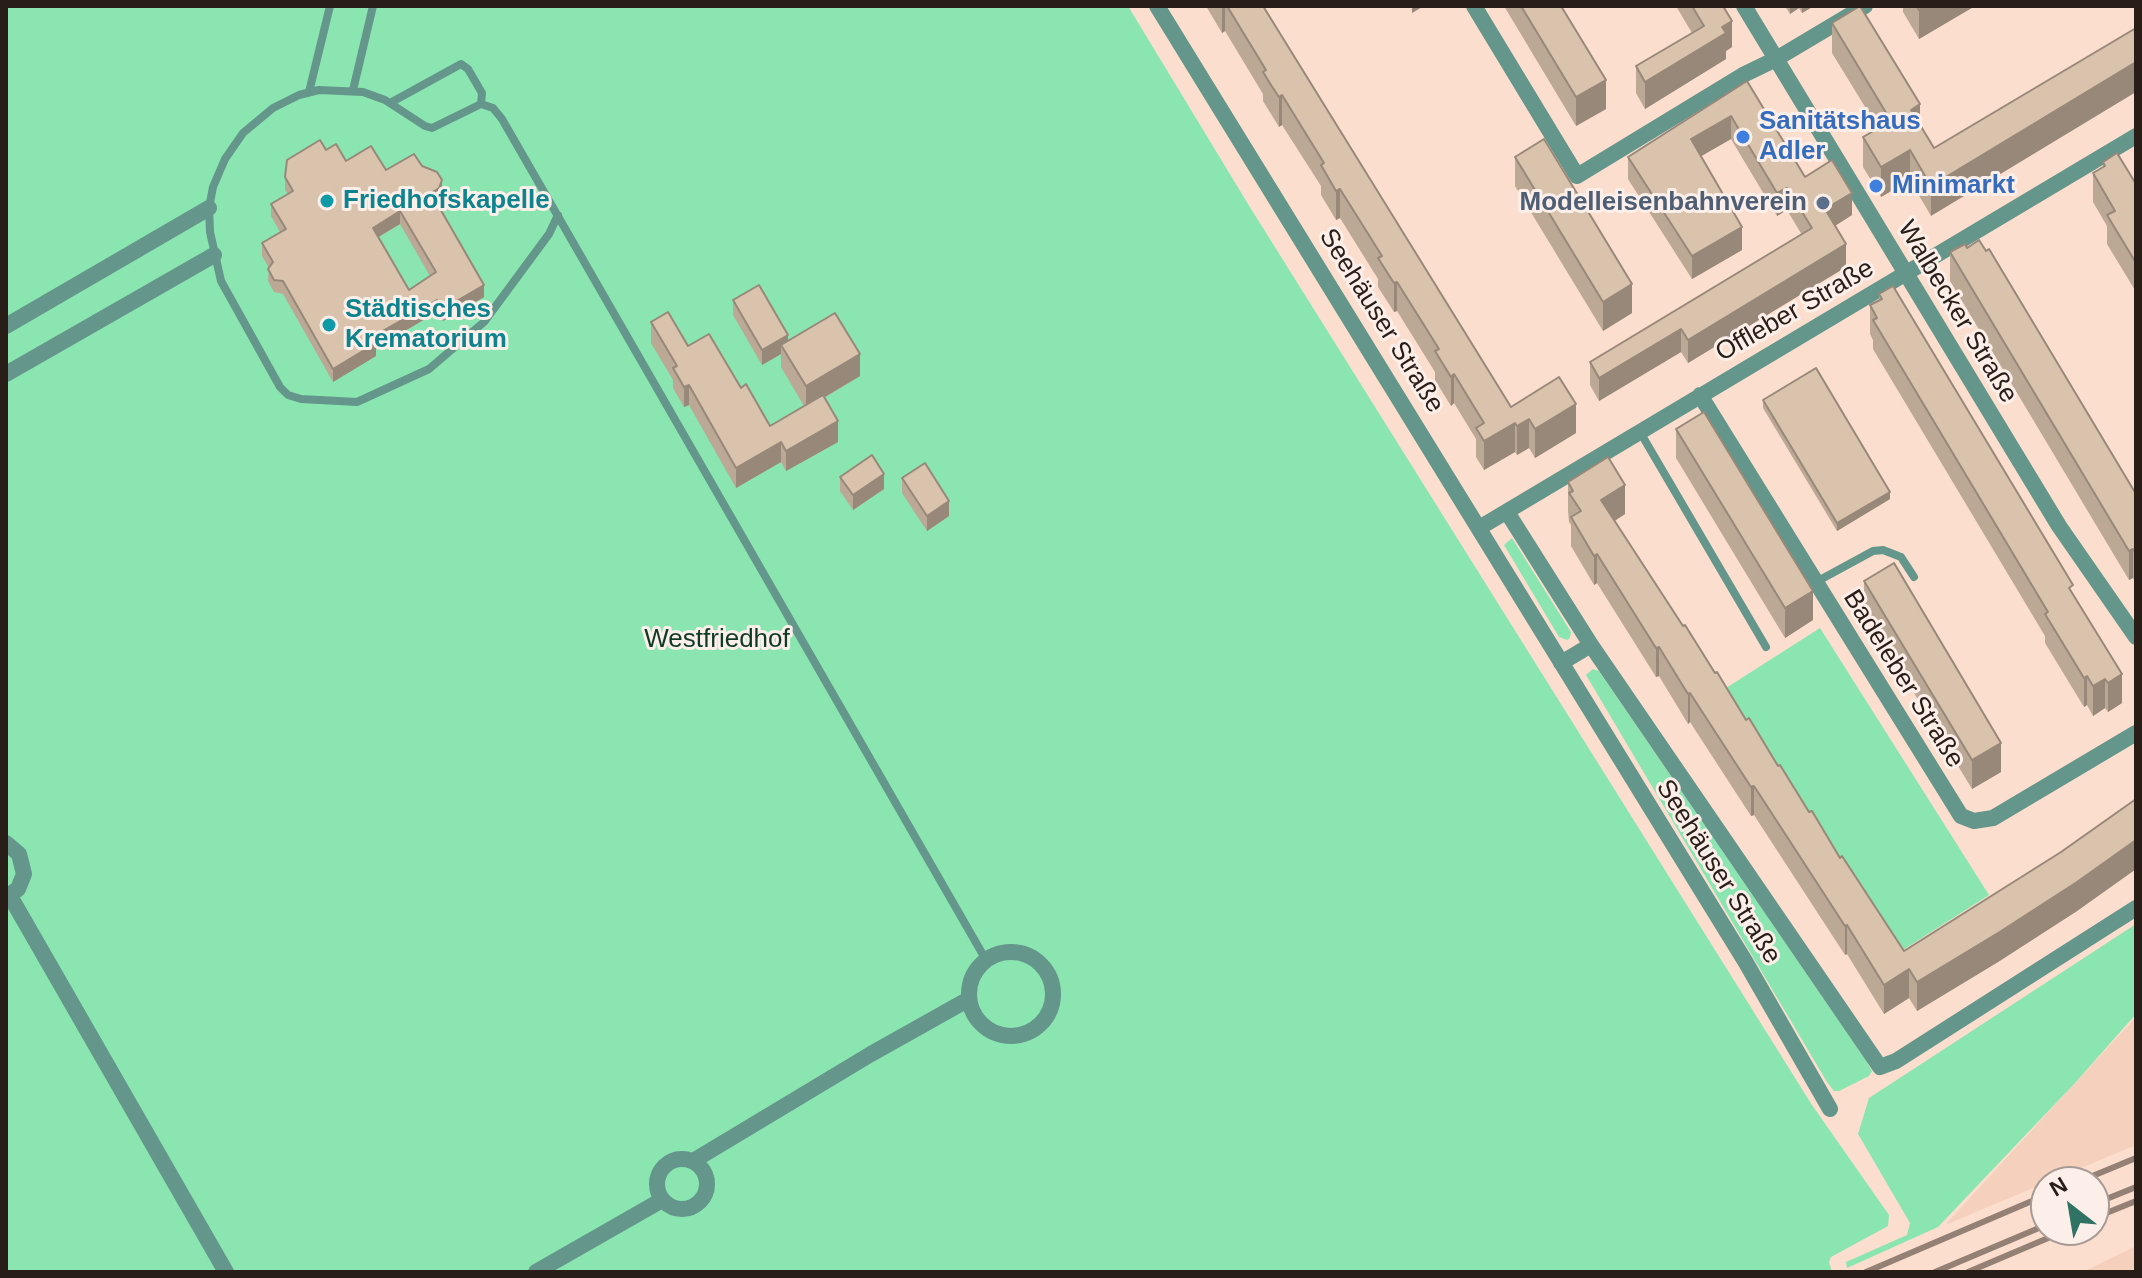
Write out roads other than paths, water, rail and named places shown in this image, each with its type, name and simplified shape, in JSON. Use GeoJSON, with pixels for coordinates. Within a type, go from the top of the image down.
{"type":"FeatureCollection","features":[{"type":"Feature","properties":{"kind":"street","name":"Seehäuser Straße"},"geometry":{"type":"LineString","coordinates":[[1157,6],[1745,961],[1830,1109]]}},
{"type":"Feature","properties":{"kind":"street"},"geometry":{"type":"LineString","coordinates":[[1474,6],[1577,176],[1743,75],[1865,6]]}},
{"type":"Feature","properties":{"kind":"street","name":"Walbecker Straße"},"geometry":{"type":"LineString","coordinates":[[1744,6],[2059,526],[2136,637]]}},
{"type":"Feature","properties":{"kind":"street","name":"Offleber Straße"},"geometry":{"type":"LineString","coordinates":[[1479,528],[2131,139]]}},
{"type":"Feature","properties":{"kind":"street"},"geometry":{"type":"LineString","coordinates":[[2131,139],[2136,158]]}},
{"type":"Feature","properties":{"kind":"street"},"geometry":{"type":"LineString","coordinates":[[6,326],[209,208]]}},
{"type":"Feature","properties":{"kind":"street"},"geometry":{"type":"LineString","coordinates":[[6,374],[214,255]]}},
{"type":"Feature","properties":{"kind":"street","name":"Badeleber Straße"},"geometry":{"type":"LineString","coordinates":[[1700,395],[1956,811],[1967,819],[1980,822],[2000,815],[2136,733]]}},
{"type":"Feature","properties":{"kind":"street","name":"Seehäuser Straße"},"geometry":{"type":"LineString","coordinates":[[1507,512],[1591,645],[1880,1067],[1909,1053],[2136,908]]}},
{"type":"Feature","properties":{"kind":"street"},"geometry":{"type":"LineString","coordinates":[[1561,663],[1591,645]]}},
{"type":"Feature","properties":{"kind":"street"},"geometry":{"type":"LineString","coordinates":[[6,843],[14,848],[23,864],[22,880],[8,896],[226,1272]]}},
{"type":"Feature","properties":{"kind":"street"},"geometry":{"type":"LineString","coordinates":[[1005,952],[1020,952],[1033,958],[1048,975],[1053,989],[1050,1009],[1042,1021],[1018,1035],[1003,1035],[983,1025],[969,999],[970,983],[976,970],[986,960],[1005,952]]}},
{"type":"Feature","properties":{"kind":"street"},"geometry":{"type":"LineString","coordinates":[[693,1161],[969,999]]}},
{"type":"Feature","properties":{"kind":"street"},"geometry":{"type":"LineString","coordinates":[[674,1160],[693,1161],[700,1166],[706,1178],[703,1198],[686,1209],[670,1207],[662,1200],[657,1180],[660,1172],[674,1160]]}},
{"type":"Feature","properties":{"kind":"street"},"geometry":{"type":"LineString","coordinates":[[536,1272],[662,1200]]}},
{"type":"Feature","properties":{"kind":"lane"},"geometry":{"type":"LineString","coordinates":[[309,92],[330,6]]}},
{"type":"Feature","properties":{"kind":"lane"},"geometry":{"type":"LineString","coordinates":[[353,90],[373,6]]}},
{"type":"Feature","properties":{"kind":"lane"},"geometry":{"type":"LineString","coordinates":[[390,103],[463,64],[482,93],[481,104]]}},
{"type":"Feature","properties":{"kind":"lane"},"geometry":{"type":"LineString","coordinates":[[558,215],[549,234],[479,327],[418,376],[352,403],[295,398],[282,390],[224,288],[214,255],[209,208],[220,168],[243,133],[273,108],[309,92],[353,90],[390,103],[432,128],[481,104],[491,106],[499,114],[558,215],[986,960]]}},
{"type":"Feature","properties":{"kind":"lane"},"geometry":{"type":"LineString","coordinates":[[1639,432],[1766,647]]}},
{"type":"Feature","properties":{"kind":"lane"},"geometry":{"type":"LineString","coordinates":[[1816,583],[1873,551],[1883,550],[1901,557],[1914,577]]}},
{"type":"Feature","properties":{"kind":"railway"},"geometry":{"type":"LineString","coordinates":[[2110,1169],[2136,1158]]}},
{"type":"Feature","properties":{"kind":"railway"},"geometry":{"type":"LineString","coordinates":[[2110,1198],[2136,1187]]}},
{"type":"Feature","properties":{"kind":"railway"},"geometry":{"type":"LineString","coordinates":[[2110,1212],[2136,1201]]}},
{"type":"Feature","properties":{"kind":"railway"},"geometry":{"type":"LineString","coordinates":[[1866,1272],[2030,1202]]}},
{"type":"Feature","properties":{"kind":"railway"},"geometry":{"type":"LineString","coordinates":[[1935,1272],[2030,1232]]}},
{"type":"Feature","properties":{"kind":"railway"},"geometry":{"type":"LineString","coordinates":[[1968,1272],[2030,1246]]}},
{"type":"Feature","properties":{"kind":"place","name":"Sanitätshaus Adler"},"geometry":{"type":"Point","coordinates":[1743,137]}},
{"type":"Feature","properties":{"kind":"place","name":"Minimarkt"},"geometry":{"type":"Point","coordinates":[1876,186]}},
{"type":"Feature","properties":{"kind":"place","name":"Friedhofskapelle"},"geometry":{"type":"Point","coordinates":[327,201]}},
{"type":"Feature","properties":{"kind":"place","name":"Modelleisenbahnverein"},"geometry":{"type":"Point","coordinates":[1823,203]}},
{"type":"Feature","properties":{"kind":"place","name":"Städtisches Krematorium"},"geometry":{"type":"Point","coordinates":[329,325]}},
{"type":"Feature","properties":{"kind":"park label","name":"Westfriedhof"},"geometry":{"type":"Point","coordinates":[717,640]}}]}
